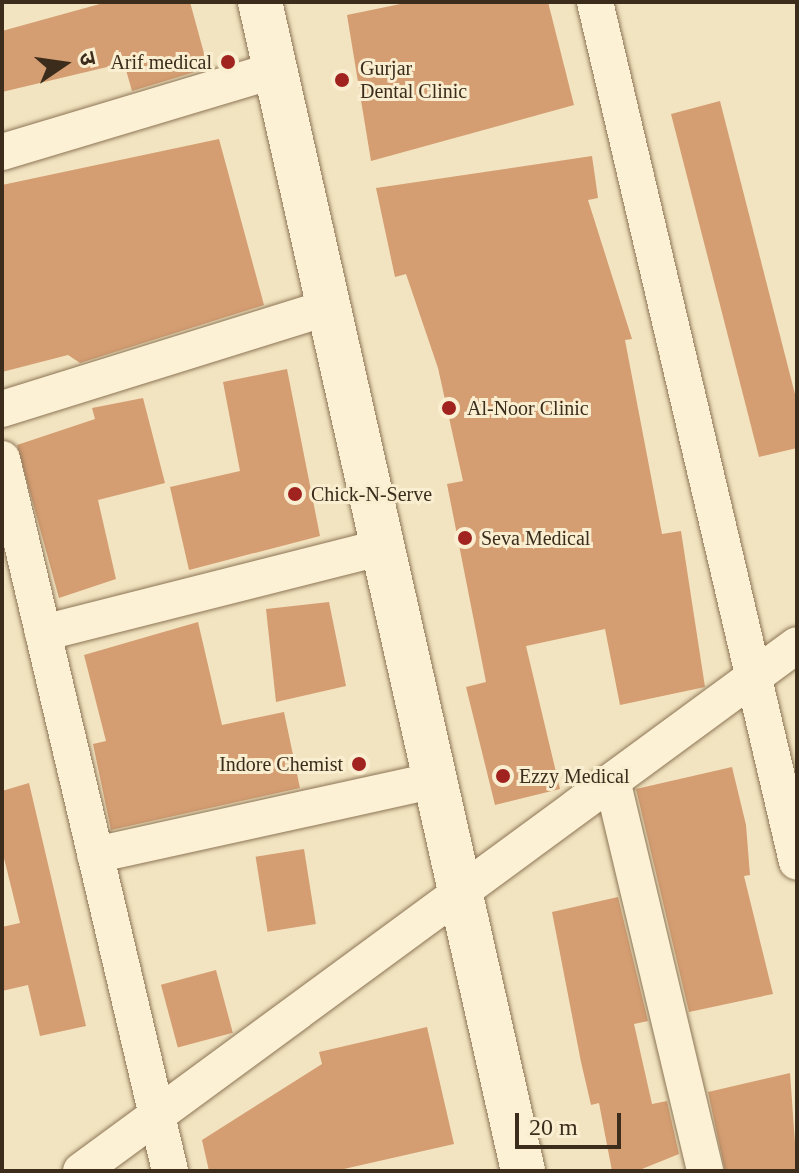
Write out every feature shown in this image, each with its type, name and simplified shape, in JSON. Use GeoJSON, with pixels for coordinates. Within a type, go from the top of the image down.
{"type":"FeatureCollection","features":[{"type":"Feature","properties":{"kind":"main road"},"geometry":{"type":"LineString","coordinates":[[260,2],[523,1171]]}},
{"type":"Feature","properties":{"kind":"street"},"geometry":{"type":"LineString","coordinates":[[595,2],[797,862]]}},
{"type":"Feature","properties":{"kind":"street"},"geometry":{"type":"LineString","coordinates":[[2,152],[276,70]]}},
{"type":"Feature","properties":{"kind":"street"},"geometry":{"type":"LineString","coordinates":[[2,409],[329,307]]}},
{"type":"Feature","properties":{"kind":"street"},"geometry":{"type":"LineString","coordinates":[[2,459],[170,1171]]}},
{"type":"Feature","properties":{"kind":"street"},"geometry":{"type":"LineString","coordinates":[[43,633],[383,547]]}},
{"type":"Feature","properties":{"kind":"street"},"geometry":{"type":"LineString","coordinates":[[81,1171],[461,896],[797,645]]}},
{"type":"Feature","properties":{"kind":"street"},"geometry":{"type":"LineString","coordinates":[[95,855],[435,780]]}},
{"type":"Feature","properties":{"kind":"street"},"geometry":{"type":"LineString","coordinates":[[613,784],[705,1171]]}},
{"type":"Feature","properties":{"kind":"building"},"geometry":{"type":"Polygon","coordinates":[[[107,2],[190,2],[208,68],[132,91],[124,63],[2,92],[2,31],[107,2]]]}},
{"type":"Feature","properties":{"kind":"building"},"geometry":{"type":"Polygon","coordinates":[[[410,2],[548,2],[574,105],[371,161],[347,15],[410,2]]]}},
{"type":"Feature","properties":{"kind":"building"},"geometry":{"type":"Polygon","coordinates":[[[720,101],[797,402],[797,448],[759,457],[671,114],[720,101]]]}},
{"type":"Feature","properties":{"kind":"building"},"geometry":{"type":"Polygon","coordinates":[[[219,139],[264,305],[80,363],[68,355],[2,372],[2,185],[219,139]]]}},
{"type":"Feature","properties":{"kind":"building"},"geometry":{"type":"Polygon","coordinates":[[[592,156],[598,198],[588,200],[632,339],[625,340],[662,534],[681,531],[705,687],[620,705],[605,629],[526,646],[560,789],[495,805],[466,687],[486,682],[447,484],[463,481],[438,368],[406,274],[395,277],[376,188],[592,156]]]}},
{"type":"Feature","properties":{"kind":"building"},"geometry":{"type":"Polygon","coordinates":[[[287,369],[320,536],[189,570],[170,487],[240,471],[223,382],[287,369]]]}},
{"type":"Feature","properties":{"kind":"building"},"geometry":{"type":"Polygon","coordinates":[[[143,398],[165,483],[98,500],[116,579],[59,598],[17,445],[95,419],[92,408],[143,398]]]}},
{"type":"Feature","properties":{"kind":"building"},"geometry":{"type":"Polygon","coordinates":[[[329,602],[346,686],[276,702],[266,609],[329,602]]]}},
{"type":"Feature","properties":{"kind":"building"},"geometry":{"type":"Polygon","coordinates":[[[198,622],[222,725],[284,712],[300,788],[111,830],[93,744],[106,741],[84,655],[198,622]]]}},
{"type":"Feature","properties":{"kind":"building"},"geometry":{"type":"Polygon","coordinates":[[[732,767],[746,825],[750,875],[744,876],[773,994],[689,1012],[636,789],[732,767]]]}},
{"type":"Feature","properties":{"kind":"building"},"geometry":{"type":"Polygon","coordinates":[[[29,783],[86,1026],[40,1036],[28,985],[2,991],[2,927],[20,923],[2,850],[2,791],[29,783]]]}},
{"type":"Feature","properties":{"kind":"building"},"geometry":{"type":"Polygon","coordinates":[[[304,849],[316,924],[267,932],[256,857],[304,849]]]}},
{"type":"Feature","properties":{"kind":"building"},"geometry":{"type":"Polygon","coordinates":[[[618,897],[648,1021],[634,1024],[652,1104],[667,1101],[679,1154],[637,1171],[612,1171],[599,1103],[591,1105],[581,1062],[552,912],[618,897]]]}},
{"type":"Feature","properties":{"kind":"building"},"geometry":{"type":"Polygon","coordinates":[[[216,970],[233,1033],[178,1048],[161,985],[216,970]]]}},
{"type":"Feature","properties":{"kind":"building"},"geometry":{"type":"Polygon","coordinates":[[[427,1027],[454,1144],[335,1171],[209,1171],[202,1140],[322,1064],[319,1052],[427,1027]]]}},
{"type":"Feature","properties":{"kind":"building"},"geometry":{"type":"Polygon","coordinates":[[[790,1073],[797,1171],[725,1171],[708,1092],[790,1073]]]}},
{"type":"Feature","properties":{"kind":"place","name":"Arif medical"},"geometry":{"type":"Point","coordinates":[228,62]}},
{"type":"Feature","properties":{"kind":"place","name":"Gurjar Dental Clinic"},"geometry":{"type":"Point","coordinates":[342,80]}},
{"type":"Feature","properties":{"kind":"place","name":"Al-Noor Clinic"},"geometry":{"type":"Point","coordinates":[449,408]}},
{"type":"Feature","properties":{"kind":"place","name":"Chick-N-Serve"},"geometry":{"type":"Point","coordinates":[295,494]}},
{"type":"Feature","properties":{"kind":"place","name":"Seva Medical"},"geometry":{"type":"Point","coordinates":[465,538]}},
{"type":"Feature","properties":{"kind":"place","name":"Indore Chemist"},"geometry":{"type":"Point","coordinates":[359,764]}},
{"type":"Feature","properties":{"kind":"place","name":"Ezzy Medical"},"geometry":{"type":"Point","coordinates":[503,776]}}]}
